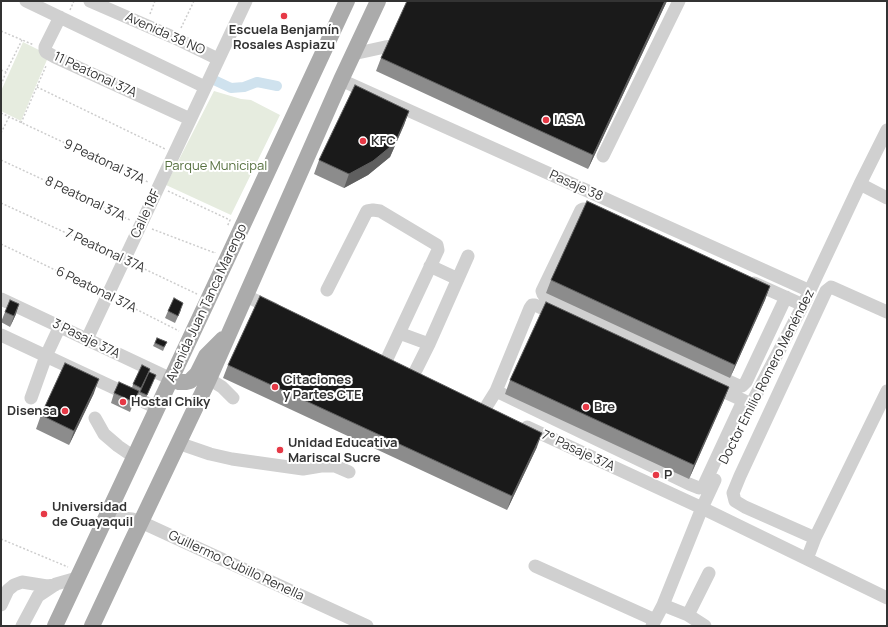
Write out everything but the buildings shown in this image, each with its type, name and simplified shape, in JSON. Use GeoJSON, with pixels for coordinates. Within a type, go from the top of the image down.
{"type":"FeatureCollection","features":[{"type":"Feature","properties":{"kind":"main road","name":"Avenida Juan Tanca Marengo"},"geometry":{"type":"LineString","coordinates":[[55,626],[347,1]]}},
{"type":"Feature","properties":{"kind":"main road"},"geometry":{"type":"LineString","coordinates":[[92,626],[178,443],[210,379],[341,80],[378,1]]}},
{"type":"Feature","properties":{"kind":"main road"},"geometry":{"type":"LineString","coordinates":[[171,379],[179,382],[190,381],[197,374],[206,356],[231,331]]}},
{"type":"Feature","properties":{"kind":"street"},"geometry":{"type":"LineString","coordinates":[[26,1],[205,87]]}},
{"type":"Feature","properties":{"kind":"street","name":"Avenida 38 NO"},"geometry":{"type":"LineString","coordinates":[[90,1],[176,38],[218,59]]}},
{"type":"Feature","properties":{"kind":"street","name":"Calle 18F"},"geometry":{"type":"LineString","coordinates":[[87,339],[246,1]]}},
{"type":"Feature","properties":{"kind":"street"},"geometry":{"type":"LineString","coordinates":[[603,156],[679,1]]}},
{"type":"Feature","properties":{"kind":"street"},"geometry":{"type":"LineString","coordinates":[[48,52],[45,47],[60,17]]}},
{"type":"Feature","properties":{"kind":"street"},"geometry":{"type":"LineString","coordinates":[[353,54],[414,43]]}},
{"type":"Feature","properties":{"kind":"street","name":"11 Peatonal 37A"},"geometry":{"type":"LineString","coordinates":[[48,52],[190,119]]}},
{"type":"Feature","properties":{"kind":"street","name":"Pasaje 38"},"geometry":{"type":"LineString","coordinates":[[341,80],[810,291]]}},
{"type":"Feature","properties":{"kind":"street","name":"Doctor Emilio Romero Menéndez"},"geometry":{"type":"LineString","coordinates":[[653,623],[663,605],[702,508],[747,403],[804,305],[860,184],[887,130]]}},
{"type":"Feature","properties":{"kind":"street"},"geometry":{"type":"LineString","coordinates":[[860,184],[887,198]]}},
{"type":"Feature","properties":{"kind":"street"},"geometry":{"type":"LineString","coordinates":[[609,219],[588,209],[581,210],[542,291],[545,297],[739,386],[742,386],[746,382],[786,297]]}},
{"type":"Feature","properties":{"kind":"street"},"geometry":{"type":"LineString","coordinates":[[327,290],[367,211],[380,211],[437,245],[438,250],[386,361]]}},
{"type":"Feature","properties":{"kind":"street"},"geometry":{"type":"LineString","coordinates":[[372,354],[418,376],[429,344],[468,256]]}},
{"type":"Feature","properties":{"kind":"street"},"geometry":{"type":"LineString","coordinates":[[430,266],[458,279]]}},
{"type":"Feature","properties":{"kind":"street"},"geometry":{"type":"LineString","coordinates":[[743,279],[804,305]]}},
{"type":"Feature","properties":{"kind":"street"},"geometry":{"type":"LineString","coordinates":[[815,538],[745,507],[735,501],[733,493],[826,291],[831,287],[887,312]]}},
{"type":"Feature","properties":{"kind":"street"},"geometry":{"type":"LineString","coordinates":[[246,296],[288,316]]}},
{"type":"Feature","properties":{"kind":"street","name":"3 Pasaje 37A"},"geometry":{"type":"LineString","coordinates":[[1,299],[171,379]]}},
{"type":"Feature","properties":{"kind":"street"},"geometry":{"type":"LineString","coordinates":[[486,408],[496,391],[532,305],[535,305],[747,403],[703,487],[699,488],[496,391]]}},
{"type":"Feature","properties":{"kind":"street"},"geometry":{"type":"LineString","coordinates":[[31,398],[46,356],[60,326]]}},
{"type":"Feature","properties":{"kind":"street"},"geometry":{"type":"LineString","coordinates":[[399,333],[429,344]]}},
{"type":"Feature","properties":{"kind":"street"},"geometry":{"type":"LineString","coordinates":[[1,335],[157,408]]}},
{"type":"Feature","properties":{"kind":"street"},"geometry":{"type":"LineString","coordinates":[[210,379],[222,387],[233,398]]}},
{"type":"Feature","properties":{"kind":"street"},"geometry":{"type":"LineString","coordinates":[[808,559],[815,538],[887,391]]}},
{"type":"Feature","properties":{"kind":"street"},"geometry":{"type":"LineString","coordinates":[[471,401],[500,414]]}},
{"type":"Feature","properties":{"kind":"street"},"geometry":{"type":"LineString","coordinates":[[95,418],[104,434],[134,457]]}},
{"type":"Feature","properties":{"kind":"street","name":"7° Pasaje 37A"},"geometry":{"type":"LineString","coordinates":[[514,421],[702,508],[887,598]]}},
{"type":"Feature","properties":{"kind":"street"},"geometry":{"type":"LineString","coordinates":[[178,443],[210,454],[232,459],[303,469],[321,466],[335,466],[349,472]]}},
{"type":"Feature","properties":{"kind":"street","name":"Guillermo Cubillo Renella"},"geometry":{"type":"LineString","coordinates":[[104,521],[113,518],[122,518],[141,522],[366,626]]}},
{"type":"Feature","properties":{"kind":"street"},"geometry":{"type":"LineString","coordinates":[[535,566],[653,623]]}},
{"type":"Feature","properties":{"kind":"street"},"geometry":{"type":"LineString","coordinates":[[688,615],[709,573]]}},
{"type":"Feature","properties":{"kind":"street"},"geometry":{"type":"LineString","coordinates":[[1,605],[8,590],[14,585],[22,582],[47,586],[78,575]]}},
{"type":"Feature","properties":{"kind":"street"},"geometry":{"type":"LineString","coordinates":[[22,626],[38,596],[56,584]]}},
{"type":"Feature","properties":{"kind":"street"},"geometry":{"type":"LineString","coordinates":[[663,605],[688,615],[706,626]]}},
{"type":"Feature","properties":{"kind":"path"},"geometry":{"type":"LineString","coordinates":[[146,25],[155,1]]}},
{"type":"Feature","properties":{"kind":"path"},"geometry":{"type":"LineString","coordinates":[[176,38],[194,1]]}},
{"type":"Feature","properties":{"kind":"path","name":"11 Peatonal 37A"},"geometry":{"type":"LineString","coordinates":[[1,31],[48,52]]}},
{"type":"Feature","properties":{"kind":"path"},"geometry":{"type":"LineString","coordinates":[[1,85],[22,40]]}},
{"type":"Feature","properties":{"kind":"path"},"geometry":{"type":"LineString","coordinates":[[21,123],[37,87],[48,52]]}},
{"type":"Feature","properties":{"kind":"path"},"geometry":{"type":"LineString","coordinates":[[1,70],[6,72]]}},
{"type":"Feature","properties":{"kind":"path"},"geometry":{"type":"LineString","coordinates":[[37,87],[174,154]]}},
{"type":"Feature","properties":{"kind":"path","name":"9 Peatonal 37A"},"geometry":{"type":"LineString","coordinates":[[1,113],[230,220]]}},
{"type":"Feature","properties":{"kind":"path"},"geometry":{"type":"LineString","coordinates":[[1,133],[8,117]]}},
{"type":"Feature","properties":{"kind":"path","name":"8 Peatonal 37A"},"geometry":{"type":"LineString","coordinates":[[1,160],[141,224],[215,253]]}},
{"type":"Feature","properties":{"kind":"path","name":"7 Peatonal 37A"},"geometry":{"type":"LineString","coordinates":[[1,203],[208,300]]}},
{"type":"Feature","properties":{"kind":"path","name":"6 Peatonal 37A"},"geometry":{"type":"LineString","coordinates":[[1,244],[108,295],[190,337]]}},
{"type":"Feature","properties":{"kind":"path"},"geometry":{"type":"LineString","coordinates":[[1,539],[78,575]]}},
{"type":"Feature","properties":{"kind":"green space"},"geometry":{"type":"Polygon","coordinates":[[[23,42],[49,55],[21,121],[1,111],[1,91],[23,42]]]}},
{"type":"Feature","properties":{"kind":"green space","name":"Parque Municipal"},"geometry":{"type":"Polygon","coordinates":[[[214,91],[241,99],[251,100],[280,115],[231,215],[166,185],[214,91]]]}},
{"type":"Feature","properties":{"kind":"waterway"},"geometry":{"type":"LineString","coordinates":[[214,80],[231,88],[244,87],[257,82],[277,86]]}},
{"type":"Feature","properties":{"kind":"place","name":"Escuela Benjamín Rosales Aspiazu"},"geometry":{"type":"Point","coordinates":[284,16]}},
{"type":"Feature","properties":{"kind":"place","name":"IASA"},"geometry":{"type":"Point","coordinates":[546,120]}},
{"type":"Feature","properties":{"kind":"place","name":"KFC"},"geometry":{"type":"Point","coordinates":[363,141]}},
{"type":"Feature","properties":{"kind":"place","name":"Citaciones y Partes CTE"},"geometry":{"type":"Point","coordinates":[275,387]}},
{"type":"Feature","properties":{"kind":"place","name":"Hostal Chiky"},"geometry":{"type":"Point","coordinates":[123,402]}},
{"type":"Feature","properties":{"kind":"place","name":"Bre"},"geometry":{"type":"Point","coordinates":[586,407]}},
{"type":"Feature","properties":{"kind":"place","name":"Disensa"},"geometry":{"type":"Point","coordinates":[65,411]}},
{"type":"Feature","properties":{"kind":"place","name":"Unidad Educativa Mariscal Sucre"},"geometry":{"type":"Point","coordinates":[280,450]}},
{"type":"Feature","properties":{"kind":"place","name":"P"},"geometry":{"type":"Point","coordinates":[656,475]}},
{"type":"Feature","properties":{"kind":"place","name":"Universidad de Guayaquil"},"geometry":{"type":"Point","coordinates":[44,514]}}]}
